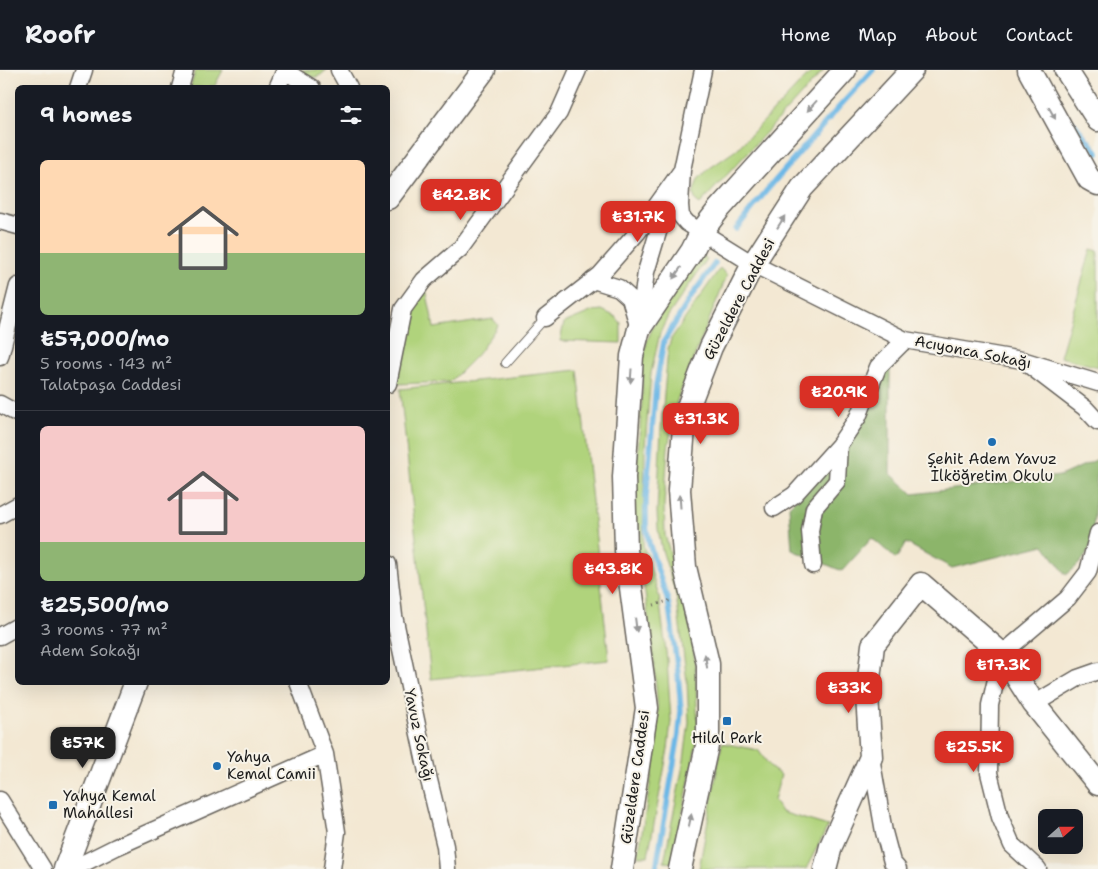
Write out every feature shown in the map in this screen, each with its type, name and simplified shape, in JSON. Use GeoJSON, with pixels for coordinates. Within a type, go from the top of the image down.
{"type":"FeatureCollection","features":[{"type":"Feature","properties":{"kind":"main road"},"geometry":{"type":"LineString","coordinates":[[390,195],[484,70]]}},
{"type":"Feature","properties":{"kind":"main road","name":"Güzeldere Caddesi"},"geometry":{"type":"LineString","coordinates":[[622,869],[647,708],[626,550],[624,476],[632,356],[639,328],[719,209],[845,70]]}},
{"type":"Feature","properties":{"kind":"main road","name":"Güzeldere Caddesi"},"geometry":{"type":"LineString","coordinates":[[680,869],[708,741],[708,664],[685,567],[679,490],[685,415],[711,347],[753,264],[802,188],[912,70]]}},
{"type":"Feature","properties":{"kind":"main road"},"geometry":{"type":"LineString","coordinates":[[1029,70],[1089,179],[1098,184]]}},
{"type":"Feature","properties":{"kind":"main road"},"geometry":{"type":"LineString","coordinates":[[1066,70],[1098,120]]}},
{"type":"Feature","properties":{"kind":"main road"},"geometry":{"type":"LineString","coordinates":[[825,869],[831,846],[871,757],[867,696],[873,645],[921,584],[1002,654],[1034,704],[1095,776]]}},
{"type":"Feature","properties":{"kind":"main road"},"geometry":{"type":"LineString","coordinates":[[65,869],[135,685]]}},
{"type":"Feature","properties":{"kind":"street"},"geometry":{"type":"LineString","coordinates":[[79,85],[84,70]]}},
{"type":"Feature","properties":{"kind":"street"},"geometry":{"type":"LineString","coordinates":[[181,85],[185,70]]}},
{"type":"Feature","properties":{"kind":"street"},"geometry":{"type":"LineString","coordinates":[[278,85],[285,70],[308,85]]}},
{"type":"Feature","properties":{"kind":"street"},"geometry":{"type":"LineString","coordinates":[[339,70],[347,85]]}},
{"type":"Feature","properties":{"kind":"street"},"geometry":{"type":"LineString","coordinates":[[390,374],[403,309],[424,280],[460,249],[560,113],[578,70]]}},
{"type":"Feature","properties":{"kind":"street"},"geometry":{"type":"LineString","coordinates":[[639,328],[646,272],[662,219],[682,170],[703,70]]}},
{"type":"Feature","properties":{"kind":"street"},"geometry":{"type":"LineString","coordinates":[[546,318],[600,275],[638,233],[682,170]]}},
{"type":"Feature","properties":{"kind":"street","name":"Acıyonca Sokağı"},"geometry":{"type":"LineString","coordinates":[[682,170],[681,216],[687,223],[753,264],[905,340],[1022,360],[1098,383]]}},
{"type":"Feature","properties":{"kind":"street"},"geometry":{"type":"LineString","coordinates":[[0,221],[15,225]]}},
{"type":"Feature","properties":{"kind":"street"},"geometry":{"type":"LineString","coordinates":[[593,280],[620,288],[630,298],[639,328]]}},
{"type":"Feature","properties":{"kind":"street"},"geometry":{"type":"LineString","coordinates":[[0,357],[15,298]]}},
{"type":"Feature","properties":{"kind":"street","name":"Acıyonca Sokağı"},"geometry":{"type":"LineString","coordinates":[[774,508],[794,495],[840,445],[858,417],[878,367],[905,340]]}},
{"type":"Feature","properties":{"kind":"street"},"geometry":{"type":"LineString","coordinates":[[1022,360],[1085,408],[1098,422]]}},
{"type":"Feature","properties":{"kind":"street"},"geometry":{"type":"LineString","coordinates":[[0,404],[15,412]]}},
{"type":"Feature","properties":{"kind":"street"},"geometry":{"type":"LineString","coordinates":[[813,565],[810,531],[814,508],[837,481],[840,445]]}},
{"type":"Feature","properties":{"kind":"street"},"geometry":{"type":"LineString","coordinates":[[0,515],[15,508]]}},
{"type":"Feature","properties":{"kind":"street"},"geometry":{"type":"LineString","coordinates":[[1038,869],[1012,845],[1000,817],[989,773],[990,705],[1002,654],[1068,598],[1093,571],[1098,533]]}},
{"type":"Feature","properties":{"kind":"street","name":"Yavuz Sokağı"},"geometry":{"type":"LineString","coordinates":[[390,581],[394,616],[427,772],[445,846],[446,869]]}},
{"type":"Feature","properties":{"kind":"street"},"geometry":{"type":"LineString","coordinates":[[0,636],[15,628]]}},
{"type":"Feature","properties":{"kind":"street"},"geometry":{"type":"LineString","coordinates":[[1034,704],[1078,678],[1098,671]]}},
{"type":"Feature","properties":{"kind":"street"},"geometry":{"type":"LineString","coordinates":[[299,685],[325,754],[337,832],[332,869]]}},
{"type":"Feature","properties":{"kind":"street"},"geometry":{"type":"LineString","coordinates":[[72,869],[116,847],[325,754]]}},
{"type":"Feature","properties":{"kind":"street"},"geometry":{"type":"LineString","coordinates":[[871,757],[884,832],[892,862],[898,869]]}},
{"type":"Feature","properties":{"kind":"street"},"geometry":{"type":"LineString","coordinates":[[0,800],[43,869]]}},
{"type":"Feature","properties":{"kind":"lane"},"geometry":{"type":"LineString","coordinates":[[505,363],[546,318]]}},
{"type":"Feature","properties":{"kind":"path"},"geometry":{"type":"LineString","coordinates":[[650,605],[673,600]]}},
{"type":"Feature","properties":{"kind":"green space"},"geometry":{"type":"Polygon","coordinates":[[[196,70],[223,70],[215,85],[191,85],[196,70]]]}},
{"type":"Feature","properties":{"kind":"green space"},"geometry":{"type":"Polygon","coordinates":[[[302,70],[326,70],[317,77],[311,77],[302,70]]]}},
{"type":"Feature","properties":{"kind":"green space"},"geometry":{"type":"Polygon","coordinates":[[[813,70],[824,70],[700,204],[696,201],[693,194],[698,179],[736,150],[813,70]]]}},
{"type":"Feature","properties":{"kind":"green space"},"geometry":{"type":"Polygon","coordinates":[[[1091,249],[1098,251],[1098,367],[1060,357],[1091,249]]]}},
{"type":"Feature","properties":{"kind":"green space"},"geometry":{"type":"Polygon","coordinates":[[[701,254],[707,259],[668,316],[660,333],[651,373],[645,446],[643,545],[659,596],[667,660],[671,721],[668,749],[648,856],[638,856],[655,755],[658,713],[654,663],[645,593],[636,544],[633,511],[642,400],[642,363],[647,341],[654,324],[701,254]]]}},
{"type":"Feature","properties":{"kind":"green space"},"geometry":{"type":"Polygon","coordinates":[[[720,268],[727,275],[677,400],[668,448],[664,505],[665,535],[693,639],[698,735],[673,863],[664,862],[684,760],[689,722],[687,682],[676,594],[662,550],[658,529],[657,512],[661,429],[668,349],[671,339],[720,268]]]}},
{"type":"Feature","properties":{"kind":"green space"},"geometry":{"type":"Polygon","coordinates":[[[426,289],[434,328],[493,319],[498,325],[477,355],[450,382],[397,384],[400,348],[415,304],[426,289]]]}},
{"type":"Feature","properties":{"kind":"green space"},"geometry":{"type":"Polygon","coordinates":[[[602,310],[616,317],[621,323],[621,343],[560,341],[564,323],[593,311],[602,310]]]}},
{"type":"Feature","properties":{"kind":"green space"},"geometry":{"type":"Polygon","coordinates":[[[890,361],[890,473],[913,494],[1060,476],[1098,459],[1092,544],[1084,558],[1066,575],[1044,545],[952,568],[906,543],[896,559],[872,538],[842,571],[792,550],[789,506],[852,442],[890,361]]]}},
{"type":"Feature","properties":{"kind":"green space"},"geometry":{"type":"Polygon","coordinates":[[[578,370],[609,660],[431,679],[400,389],[578,370]]]}},
{"type":"Feature","properties":{"kind":"green space"},"geometry":{"type":"Polygon","coordinates":[[[722,743],[758,750],[772,769],[781,775],[774,800],[781,812],[828,826],[806,869],[699,869],[722,743]]]}},
{"type":"Feature","properties":{"kind":"waterway"},"geometry":{"type":"LineString","coordinates":[[736,229],[767,190],[873,70]]}},
{"type":"Feature","properties":{"kind":"waterway"},"geometry":{"type":"LineString","coordinates":[[1073,122],[1098,153]]}},
{"type":"Feature","properties":{"kind":"waterway"},"geometry":{"type":"LineString","coordinates":[[656,869],[679,733],[681,710],[669,606],[649,543],[646,525],[646,497],[656,385],[664,341],[715,263]]}},
{"type":"Feature","properties":{"kind":"place","name":"Şehit Adem Yavuz İlköğretim Okulu"},"geometry":{"type":"Point","coordinates":[992,442]}},
{"type":"Feature","properties":{"kind":"place","name":"Hilal Park"},"geometry":{"type":"Point","coordinates":[727,721]}},
{"type":"Feature","properties":{"kind":"place","name":"Yahya Kemal Camii"},"geometry":{"type":"Point","coordinates":[217,766]}},
{"type":"Feature","properties":{"kind":"place","name":"Yahya Kemal Mahallesi"},"geometry":{"type":"Point","coordinates":[53,805]}}]}
